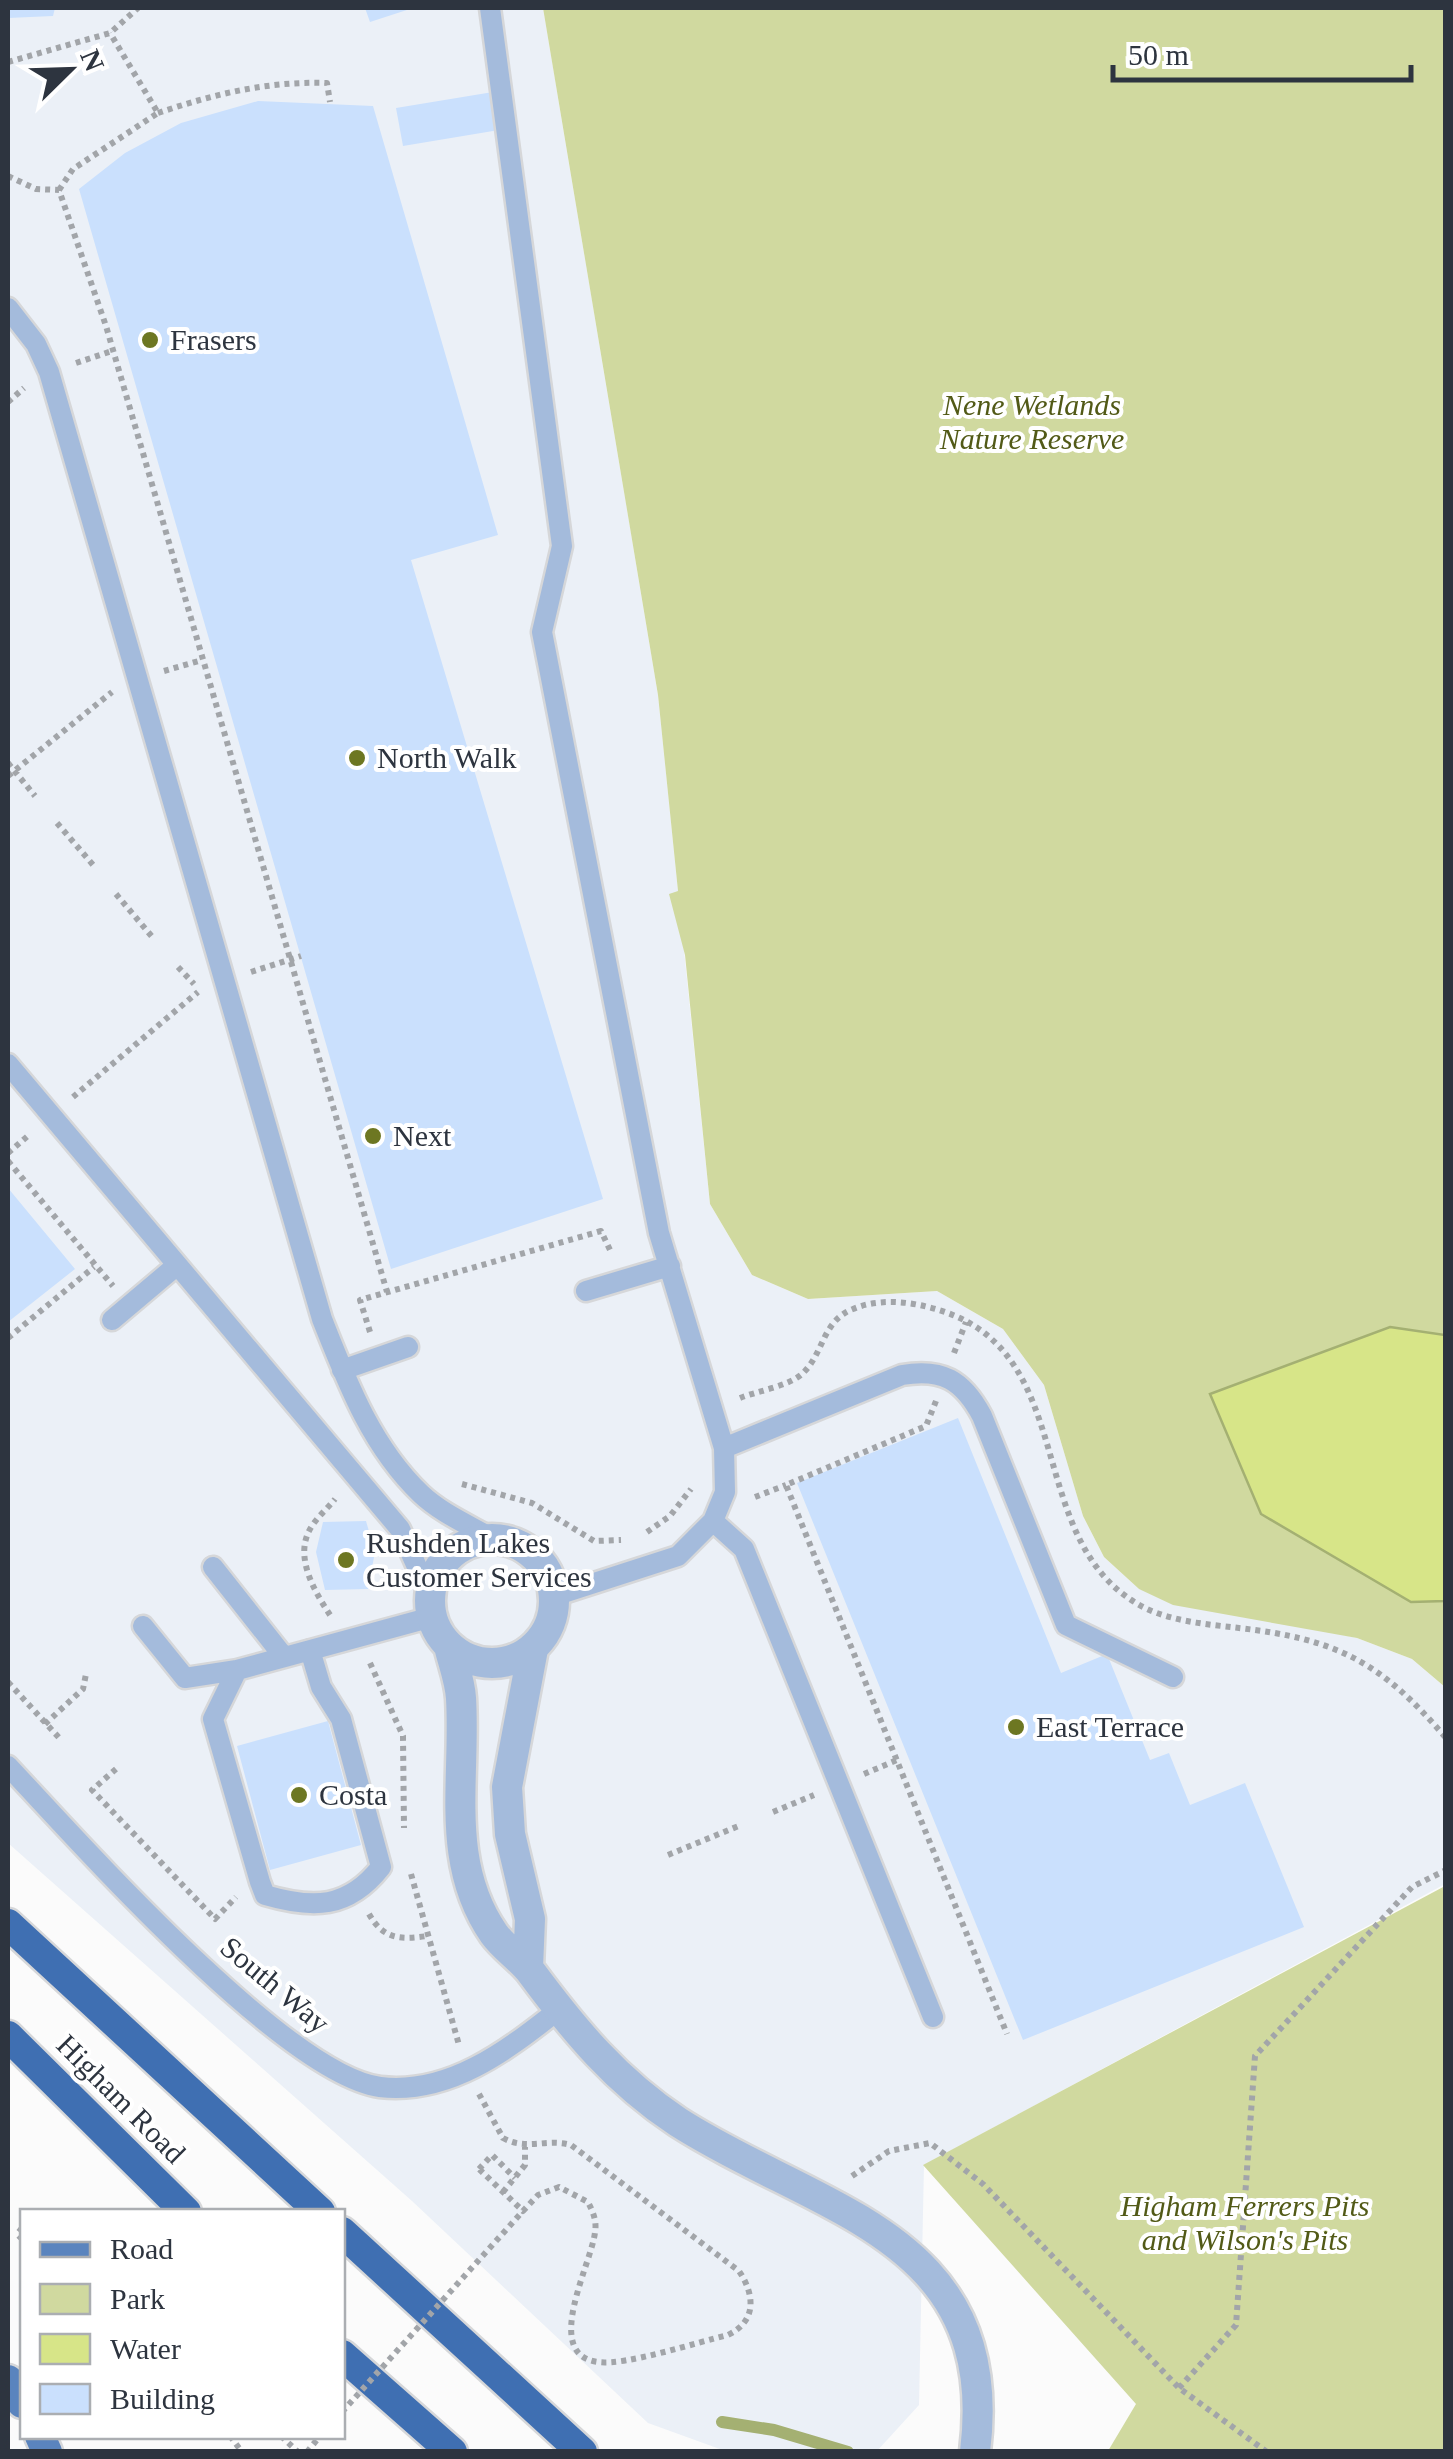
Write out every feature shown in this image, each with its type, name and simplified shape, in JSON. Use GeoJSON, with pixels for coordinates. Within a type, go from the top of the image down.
{"type":"FeatureCollection","features":[{"type":"Feature","properties":{"kind":"highway"},"geometry":{"type":"LineString","coordinates":[[8,1924],[317,2209]]}},
{"type":"Feature","properties":{"kind":"highway","name":"Higham Road"},"geometry":{"type":"LineString","coordinates":[[8,2036],[183,2209]]}},
{"type":"Feature","properties":{"kind":"highway"},"geometry":{"type":"LineString","coordinates":[[345,2235],[582,2452]]}},
{"type":"Feature","properties":{"kind":"highway"},"geometry":{"type":"LineString","coordinates":[[345,2359],[452,2452]]}},
{"type":"Feature","properties":{"kind":"street"},"geometry":{"type":"LineString","coordinates":[[449,1646],[464,1657],[496,1664],[533,1649],[546,1634],[554,1596],[541,1562],[528,1550],[493,1539],[455,1551],[434,1578],[431,1607],[449,1646],[461,1695],[460,1836],[472,1896],[495,1936],[528,1968],[557,2010],[611,2072],[680,2123],[821,2195],[883,2236],[944,2290],[970,2342],[976,2372],[981,2401],[975,2452]]}},
{"type":"Feature","properties":{"kind":"street"},"geometry":{"type":"LineString","coordinates":[[528,1968],[530,1919],[510,1834],[507,1787],[533,1649]]}},
{"type":"Feature","properties":{"kind":"lane"},"geometry":{"type":"LineString","coordinates":[[490,8],[562,546],[542,632],[656,1214],[724,1448],[724,1492],[713,1521],[678,1556],[554,1596]]}},
{"type":"Feature","properties":{"kind":"lane"},"geometry":{"type":"LineString","coordinates":[[8,308],[36,344],[49,372],[322,1319],[342,1370],[381,1447],[409,1482],[423,1496],[493,1539]]}},
{"type":"Feature","properties":{"kind":"lane"},"geometry":{"type":"LineString","coordinates":[[8,1064],[400,1529],[431,1607],[310,1650],[237,1670],[185,1678],[143,1626]]}},
{"type":"Feature","properties":{"kind":"lane"},"geometry":{"type":"LineString","coordinates":[[112,1320],[176,1266]]}},
{"type":"Feature","properties":{"kind":"lane"},"geometry":{"type":"LineString","coordinates":[[586,1291],[670,1266]]}},
{"type":"Feature","properties":{"kind":"lane"},"geometry":{"type":"LineString","coordinates":[[342,1370],[408,1348]]}},
{"type":"Feature","properties":{"kind":"lane"},"geometry":{"type":"LineString","coordinates":[[724,1448],[902,1375],[926,1370],[946,1374],[971,1394],[982,1416],[1066,1624],[1173,1677]]}},
{"type":"Feature","properties":{"kind":"lane"},"geometry":{"type":"LineString","coordinates":[[713,1521],[744,1550],[933,2018]]}},
{"type":"Feature","properties":{"kind":"lane"},"geometry":{"type":"LineString","coordinates":[[213,1567],[284,1657]]}},
{"type":"Feature","properties":{"kind":"lane"},"geometry":{"type":"LineString","coordinates":[[237,1670],[213,1719],[260,1882],[264,1895],[307,1907],[362,1891],[381,1867],[341,1719],[321,1687],[310,1650]]}},
{"type":"Feature","properties":{"kind":"lane","name":"South Way"},"geometry":{"type":"LineString","coordinates":[[8,1766],[216,1978],[280,2033],[350,2078],[398,2087],[449,2079],[494,2057],[557,2010]]}},
{"type":"Feature","properties":{"kind":"path"},"geometry":{"type":"LineString","coordinates":[[8,62],[110,33],[138,8]]}},
{"type":"Feature","properties":{"kind":"path"},"geometry":{"type":"LineString","coordinates":[[110,33],[158,113]]}},
{"type":"Feature","properties":{"kind":"path"},"geometry":{"type":"LineString","coordinates":[[59,190],[73,169],[158,113],[214,94],[294,82],[327,83],[330,102]]}},
{"type":"Feature","properties":{"kind":"path"},"geometry":{"type":"LineString","coordinates":[[8,176],[36,189],[59,190]]}},
{"type":"Feature","properties":{"kind":"path"},"geometry":{"type":"LineString","coordinates":[[59,190],[106,326],[387,1292]]}},
{"type":"Feature","properties":{"kind":"path"},"geometry":{"type":"LineString","coordinates":[[11,774],[119,687],[202,660]]}},
{"type":"Feature","properties":{"kind":"path"},"geometry":{"type":"LineString","coordinates":[[8,762],[11,774],[35,796]]}},
{"type":"Feature","properties":{"kind":"path"},"geometry":{"type":"LineString","coordinates":[[57,823],[94,866]]}},
{"type":"Feature","properties":{"kind":"path"},"geometry":{"type":"LineString","coordinates":[[116,894],[154,939]]}},
{"type":"Feature","properties":{"kind":"path"},"geometry":{"type":"LineString","coordinates":[[243,974],[301,956]]}},
{"type":"Feature","properties":{"kind":"path"},"geometry":{"type":"LineString","coordinates":[[8,1153],[208,986]]}},
{"type":"Feature","properties":{"kind":"path"},"geometry":{"type":"LineString","coordinates":[[8,1161],[94,1266],[8,1338]]}},
{"type":"Feature","properties":{"kind":"path"},"geometry":{"type":"LineString","coordinates":[[372,1338],[360,1300],[601,1231],[607,1251],[620,1247]]}},
{"type":"Feature","properties":{"kind":"path"},"geometry":{"type":"LineString","coordinates":[[736,1399],[803,1374],[833,1322],[854,1308],[884,1302],[919,1304],[966,1322],[995,1342],[1023,1376],[1036,1400],[1078,1541],[1122,1594],[1160,1614],[1307,1637],[1346,1652],[1382,1672],[1446,1738]]}},
{"type":"Feature","properties":{"kind":"path"},"geometry":{"type":"LineString","coordinates":[[953,1355],[966,1322]]}},
{"type":"Feature","properties":{"kind":"path"},"geometry":{"type":"LineString","coordinates":[[744,1496],[752,1498],[786,1485],[926,1426],[938,1395]]}},
{"type":"Feature","properties":{"kind":"path"},"geometry":{"type":"LineString","coordinates":[[454,1479],[470,1488],[532,1503],[594,1541],[632,1539]]}},
{"type":"Feature","properties":{"kind":"path"},"geometry":{"type":"LineString","coordinates":[[641,1534],[670,1516],[694,1484]]}},
{"type":"Feature","properties":{"kind":"path"},"geometry":{"type":"LineString","coordinates":[[786,1485],[1007,2034]]}},
{"type":"Feature","properties":{"kind":"path"},"geometry":{"type":"LineString","coordinates":[[327,1489],[335,1500],[306,1534],[305,1555],[309,1578],[332,1619]]}},
{"type":"Feature","properties":{"kind":"path"},"geometry":{"type":"LineString","coordinates":[[801,1522],[812,1518]]}},
{"type":"Feature","properties":{"kind":"path"},"geometry":{"type":"LineString","coordinates":[[834,1606],[845,1601]]}},
{"type":"Feature","properties":{"kind":"path"},"geometry":{"type":"LineString","coordinates":[[366,1658],[378,1672],[403,1736],[404,1848]]}},
{"type":"Feature","properties":{"kind":"path"},"geometry":{"type":"LineString","coordinates":[[45,1724],[84,1689],[86,1674]]}},
{"type":"Feature","properties":{"kind":"path"},"geometry":{"type":"LineString","coordinates":[[8,1682],[62,1741]]}},
{"type":"Feature","properties":{"kind":"path"},"geometry":{"type":"LineString","coordinates":[[875,1706],[886,1702]]}},
{"type":"Feature","properties":{"kind":"path"},"geometry":{"type":"LineString","coordinates":[[858,1776],[897,1760]]}},
{"type":"Feature","properties":{"kind":"path"},"geometry":{"type":"LineString","coordinates":[[116,1769],[92,1790],[215,1919],[242,1890]]}},
{"type":"Feature","properties":{"kind":"path"},"geometry":{"type":"LineString","coordinates":[[774,1812],[826,1790]]}},
{"type":"Feature","properties":{"kind":"path"},"geometry":{"type":"LineString","coordinates":[[922,1824],[934,1819]]}},
{"type":"Feature","properties":{"kind":"path"},"geometry":{"type":"LineString","coordinates":[[668,1855],[741,1825]]}},
{"type":"Feature","properties":{"kind":"path"},"geometry":{"type":"LineString","coordinates":[[409,1866],[458,2042]]}},
{"type":"Feature","properties":{"kind":"path"},"geometry":{"type":"LineString","coordinates":[[1179,2388],[1236,2326],[1255,2056],[1412,1887],[1446,1870]]}},
{"type":"Feature","properties":{"kind":"path"},"geometry":{"type":"LineString","coordinates":[[365,1902],[370,1918],[385,1934],[402,1940],[427,1936]]}},
{"type":"Feature","properties":{"kind":"path"},"geometry":{"type":"LineString","coordinates":[[978,1964],[990,1960]]}},
{"type":"Feature","properties":{"kind":"path"},"geometry":{"type":"LineString","coordinates":[[345,2409],[538,2195],[558,2187],[580,2194],[593,2212],[595,2236],[570,2322],[574,2344],[590,2359],[612,2361],[739,2330],[751,2313],[750,2288],[739,2271],[571,2145],[559,2142],[524,2146],[503,2138],[482,2101]]}},
{"type":"Feature","properties":{"kind":"path"},"geometry":{"type":"LineString","coordinates":[[821,2195],[890,2151],[930,2143],[983,2184],[1179,2388],[1267,2452]]}},
{"type":"Feature","properties":{"kind":"path"},"geometry":{"type":"LineString","coordinates":[[503,2192],[527,2159],[524,2146]]}},
{"type":"Feature","properties":{"kind":"path"},"geometry":{"type":"LineString","coordinates":[[479,2169],[492,2155],[515,2178]]}},
{"type":"Feature","properties":{"kind":"path"},"geometry":{"type":"LineString","coordinates":[[479,2169],[492,2156],[515,2178]]}},
{"type":"Feature","properties":{"kind":"path"},"geometry":{"type":"LineString","coordinates":[[479,2169],[523,2211]]}},
{"type":"Feature","properties":{"kind":"shaded area"},"geometry":{"type":"Polygon","coordinates":[[[8,8],[543,8],[658,695],[710,1204],[752,1275],[808,1299],[937,1291],[1003,1329],[1044,1385],[1083,1516],[1104,1557],[1139,1589],[1357,1638],[1412,1659],[1445,1687],[1445,1884],[924,2165],[919,2405],[877,2451],[728,2452],[648,2423],[412,2201],[8,1843],[8,8]]]}},
{"type":"Feature","properties":{"kind":"green space","name":"Nene Wetlands Nature Reserve"},"geometry":{"type":"Polygon","coordinates":[[[543,8],[1445,8],[1445,1687],[1412,1659],[1357,1638],[1173,1605],[1139,1589],[1104,1557],[1083,1516],[1044,1385],[1003,1329],[937,1291],[808,1299],[752,1275],[710,1204],[685,955],[669,894],[678,891],[658,695],[543,8]]]}},
{"type":"Feature","properties":{"kind":"green space","name":"Higham Ferrers Pits and Wilson's Pits"},"geometry":{"type":"Polygon","coordinates":[[[1445,1886],[1445,2451],[1108,2451],[1136,2404],[923,2165],[1445,1886]]]}},
{"type":"Feature","properties":{"kind":"water"},"geometry":{"type":"Polygon","coordinates":[[[1390,1327],[1445,1335],[1445,1601],[1411,1602],[1261,1514],[1210,1394],[1390,1327]]]}},
{"type":"Feature","properties":{"kind":"building"},"geometry":{"type":"Polygon","coordinates":[[[8,8],[55,8],[53,16],[8,18],[8,8]]]}},
{"type":"Feature","properties":{"kind":"building"},"geometry":{"type":"Polygon","coordinates":[[[365,8],[413,8],[370,22],[365,8]]]}},
{"type":"Feature","properties":{"kind":"building"},"geometry":{"type":"Polygon","coordinates":[[[493,92],[499,130],[403,146],[396,108],[493,92]]]}},
{"type":"Feature","properties":{"kind":"building","name":"North Walk"},"geometry":{"type":"Polygon","coordinates":[[[258,101],[373,106],[498,535],[411,560],[603,1199],[391,1269],[79,189],[125,153],[181,123],[258,101]]]}},
{"type":"Feature","properties":{"kind":"building"},"geometry":{"type":"Polygon","coordinates":[[[8,1188],[75,1269],[8,1322],[8,1188]]]}},
{"type":"Feature","properties":{"kind":"building","name":"East Terrace"},"geometry":{"type":"Polygon","coordinates":[[[958,1418],[1061,1673],[1107,1654],[1150,1760],[1169,1753],[1190,1805],[1245,1783],[1304,1927],[1023,2040],[797,1483],[958,1418]]]}},
{"type":"Feature","properties":{"kind":"building","name":"Rushden Lakes Customer Services"},"geometry":{"type":"Polygon","coordinates":[[[366,1521],[375,1552],[368,1589],[325,1590],[316,1552],[323,1522],[366,1521]]]}},
{"type":"Feature","properties":{"kind":"building","name":"Costa"},"geometry":{"type":"Polygon","coordinates":[[[328,1721],[361,1845],[270,1870],[237,1746],[328,1721]]]}},
{"type":"Feature","properties":{"kind":"waterway"},"geometry":{"type":"LineString","coordinates":[[722,2422],[774,2430],[848,2452]]}},
{"type":"Feature","properties":{"kind":"place","name":"Frasers"},"geometry":{"type":"Point","coordinates":[150,340]}},
{"type":"Feature","properties":{"kind":"place","name":"North Walk"},"geometry":{"type":"Point","coordinates":[357,758]}},
{"type":"Feature","properties":{"kind":"place","name":"Next"},"geometry":{"type":"Point","coordinates":[373,1136]}},
{"type":"Feature","properties":{"kind":"place","name":"Rushden Lakes Customer Services"},"geometry":{"type":"Point","coordinates":[346,1560]}},
{"type":"Feature","properties":{"kind":"place","name":"East Terrace"},"geometry":{"type":"Point","coordinates":[1016,1727]}},
{"type":"Feature","properties":{"kind":"place","name":"Costa"},"geometry":{"type":"Point","coordinates":[299,1795]}}]}
